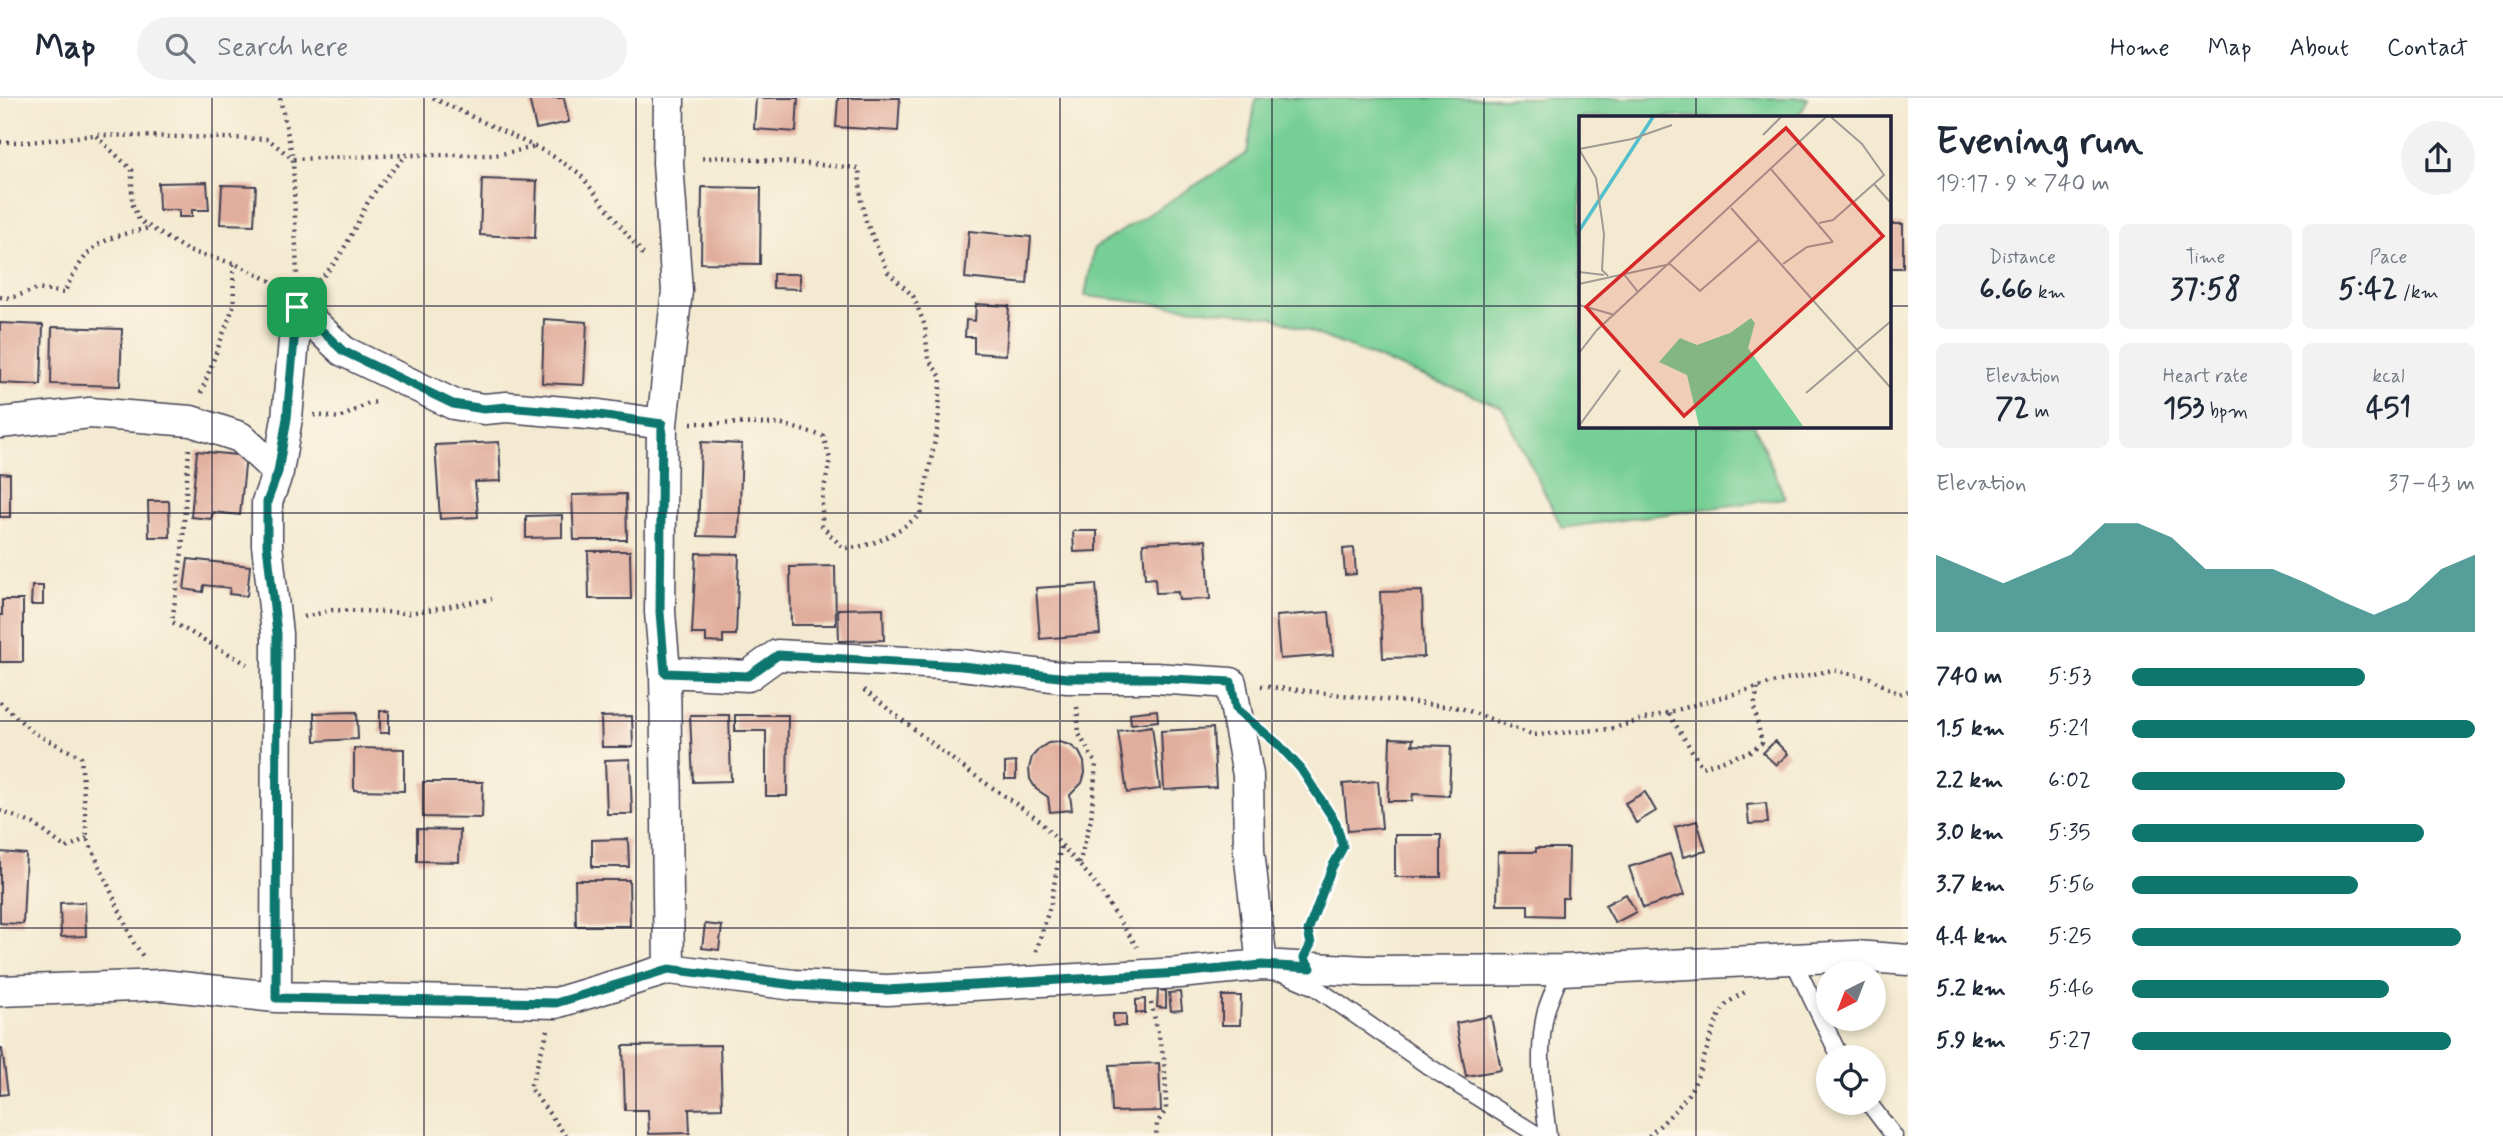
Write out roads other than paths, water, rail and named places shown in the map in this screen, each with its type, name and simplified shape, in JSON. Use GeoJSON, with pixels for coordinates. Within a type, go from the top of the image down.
{"type":"FeatureCollection","features":[{"type":"Feature","properties":{"kind":"street"},"geometry":{"type":"LineString","coordinates":[[669,98],[668,163],[677,291],[662,424],[660,612],[665,673],[669,969]]}},
{"type":"Feature","properties":{"kind":"street"},"geometry":{"type":"LineString","coordinates":[[276,998],[277,634],[267,545],[267,502],[278,472],[287,418],[297,300],[343,351],[453,404],[484,409],[507,407],[599,415],[662,424]]}},
{"type":"Feature","properties":{"kind":"street"},"geometry":{"type":"LineString","coordinates":[[0,423],[90,413],[191,421],[240,438],[278,472]]}},
{"type":"Feature","properties":{"kind":"street"},"geometry":{"type":"LineString","coordinates":[[665,673],[748,676],[778,655],[962,666],[1074,678],[1231,682],[1248,775],[1249,851],[1262,965]]}},
{"type":"Feature","properties":{"kind":"street"},"geometry":{"type":"LineString","coordinates":[[0,991],[162,985],[276,998],[556,1003],[669,969],[794,985],[887,990],[1018,982],[1146,963],[1262,965],[1367,971],[1562,970],[1855,956],[1908,960]]}},
{"type":"Feature","properties":{"kind":"lane"},"geometry":{"type":"LineString","coordinates":[[1793,958],[1834,1045]]}},
{"type":"Feature","properties":{"kind":"lane"},"geometry":{"type":"LineString","coordinates":[[1262,965],[1315,987],[1431,1068],[1539,1136]]}},
{"type":"Feature","properties":{"kind":"lane"},"geometry":{"type":"LineString","coordinates":[[1548,1136],[1541,1036],[1546,1009],[1562,970]]}},
{"type":"Feature","properties":{"kind":"lane"},"geometry":{"type":"LineString","coordinates":[[1878,1115],[1894,1136]]}}]}
